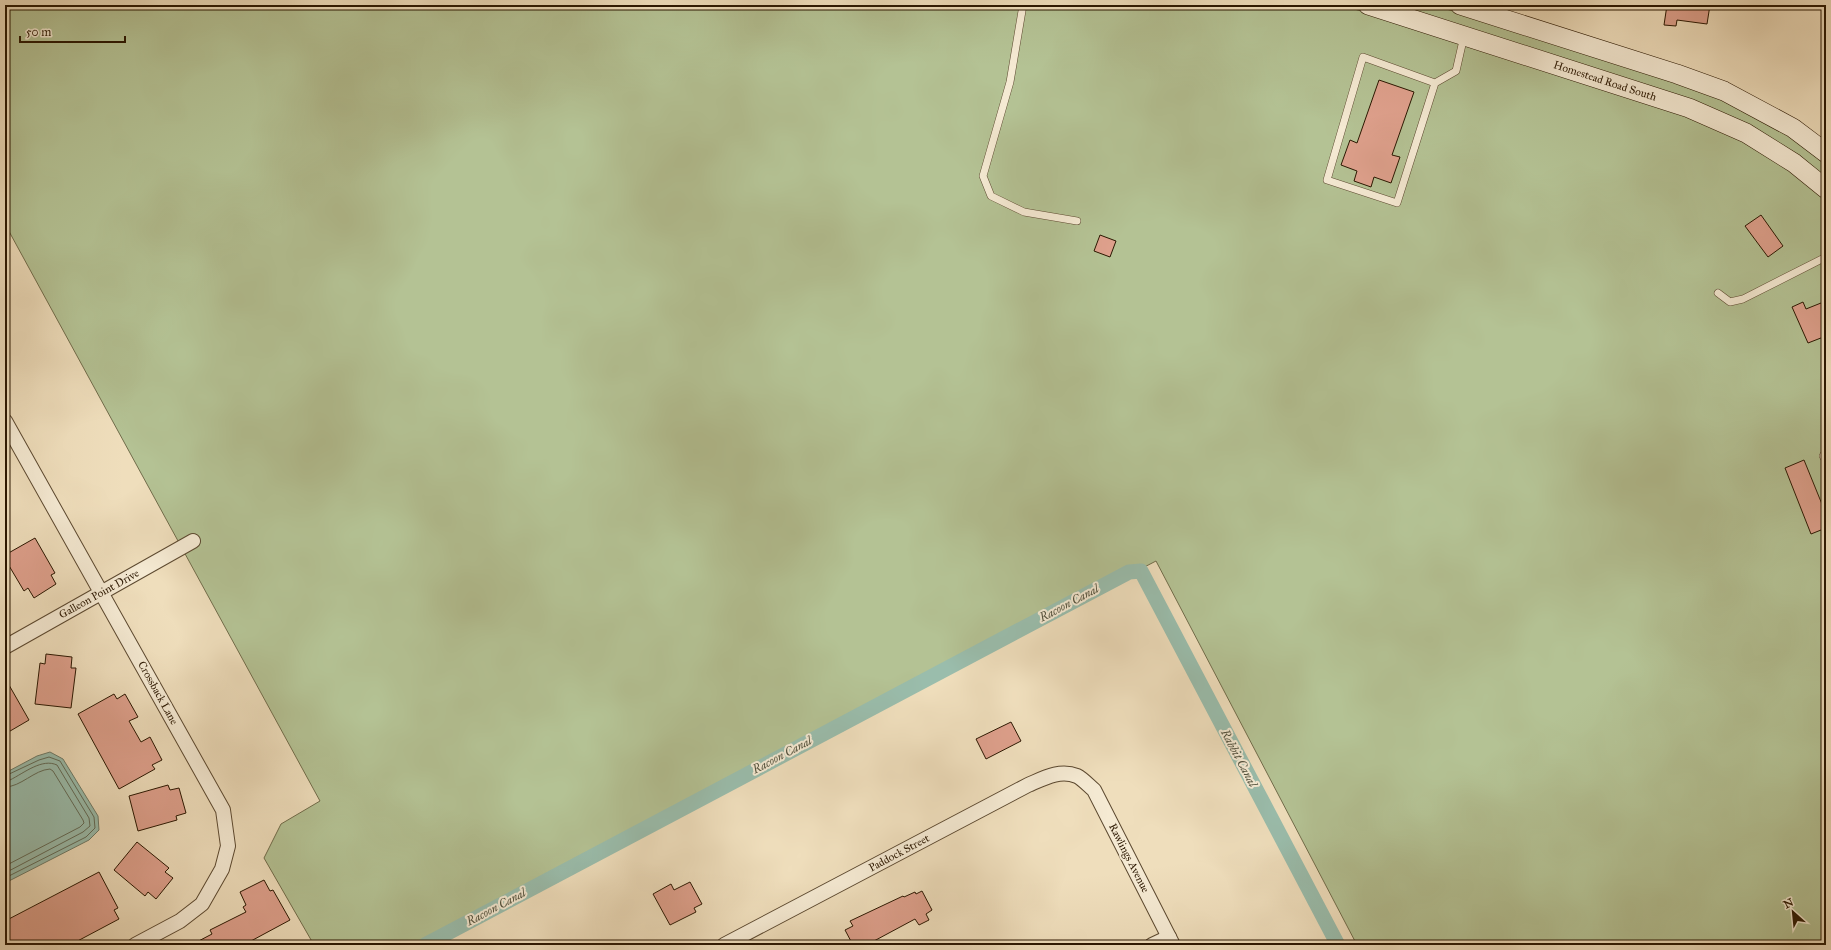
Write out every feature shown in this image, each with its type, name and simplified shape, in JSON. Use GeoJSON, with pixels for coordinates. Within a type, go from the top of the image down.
{"type":"FeatureCollection","features":[{"type":"Feature","properties":{"kind":"main road","name":"Homestead Road South"},"geometry":{"type":"LineString","coordinates":[[1368,5],[1689,108],[1746,133],[1794,163],[1826,189]]}},
{"type":"Feature","properties":{"kind":"main road"},"geometry":{"type":"LineString","coordinates":[[1460,5],[1677,74],[1724,91],[1793,128],[1826,153]]}},
{"type":"Feature","properties":{"kind":"street","name":"Crossback Lane"},"geometry":{"type":"LineString","coordinates":[[5,421],[223,810],[228,846],[222,869],[202,904],[180,921],[135,945]]}},
{"type":"Feature","properties":{"kind":"street","name":"Galleon Point Drive"},"geometry":{"type":"LineString","coordinates":[[5,647],[193,541]]}},
{"type":"Feature","properties":{"kind":"street","name":"Paddock Street"},"geometry":{"type":"LineString","coordinates":[[724,945],[1046,776],[1063,772],[1078,776]]}},
{"type":"Feature","properties":{"kind":"street","name":"Rawlings Avenue"},"geometry":{"type":"LineString","coordinates":[[1078,776],[1094,790],[1171,941]]}},
{"type":"Feature","properties":{"kind":"street"},"geometry":{"type":"LineString","coordinates":[[1152,945],[1171,941]]}},
{"type":"Feature","properties":{"kind":"lane"},"geometry":{"type":"LineString","coordinates":[[1022,5],[1010,82],[983,176],[991,196],[1024,212],[1077,221]]}},
{"type":"Feature","properties":{"kind":"lane"},"geometry":{"type":"LineString","coordinates":[[1435,83],[1363,57],[1327,180],[1397,203],[1435,83],[1456,71],[1464,36]]}},
{"type":"Feature","properties":{"kind":"lane"},"geometry":{"type":"LineString","coordinates":[[1718,293],[1730,302],[1742,299],[1826,257]]}},
{"type":"Feature","properties":{"kind":"lane"},"geometry":{"type":"LineString","coordinates":[[1826,451],[1823,456],[1826,462]]}},
{"type":"Feature","properties":{"kind":"shaded area"},"geometry":{"type":"Polygon","coordinates":[[[5,5],[1342,5],[1687,115],[1744,140],[1790,170],[1826,199],[1826,945],[1357,945],[1156,561],[416,945],[314,945],[264,858],[281,824],[320,801],[5,224],[5,5]]]}},
{"type":"Feature","properties":{"kind":"shaded area"},"geometry":{"type":"Polygon","coordinates":[[[1393,5],[1434,5],[1675,82],[1722,99],[1789,135],[1826,162],[1826,180],[1798,157],[1393,5]]]}},
{"type":"Feature","properties":{"kind":"water"},"geometry":{"type":"Polygon","coordinates":[[[50,752],[63,759],[98,816],[99,830],[89,840],[5,883],[5,773],[37,756],[50,752]]]}},
{"type":"Feature","properties":{"kind":"building"},"geometry":{"type":"Polygon","coordinates":[[[1667,5],[1710,5],[1707,24],[1677,20],[1676,26],[1664,25],[1667,5]]]}},
{"type":"Feature","properties":{"kind":"building"},"geometry":{"type":"Polygon","coordinates":[[[1379,80],[1414,92],[1392,155],[1400,157],[1391,183],[1374,177],[1371,187],[1354,181],[1357,171],[1341,165],[1350,140],[1357,143],[1379,80]]]}},
{"type":"Feature","properties":{"kind":"building"},"geometry":{"type":"Polygon","coordinates":[[[1761,215],[1783,246],[1768,257],[1745,226],[1761,215]]]}},
{"type":"Feature","properties":{"kind":"building"},"geometry":{"type":"Polygon","coordinates":[[[1100,235],[1116,241],[1110,257],[1094,251],[1100,235]]]}},
{"type":"Feature","properties":{"kind":"building"},"geometry":{"type":"Polygon","coordinates":[[[1826,301],[1826,336],[1808,343],[1792,307],[1803,302],[1806,309],[1826,301]]]}},
{"type":"Feature","properties":{"kind":"building"},"geometry":{"type":"Polygon","coordinates":[[[1804,460],[1826,514],[1826,528],[1811,534],[1785,468],[1804,460]]]}},
{"type":"Feature","properties":{"kind":"building"},"geometry":{"type":"Polygon","coordinates":[[[35,538],[55,573],[51,575],[56,584],[34,598],[28,588],[24,591],[5,559],[5,555],[35,538]]]}},
{"type":"Feature","properties":{"kind":"building"},"geometry":{"type":"Polygon","coordinates":[[[46,654],[72,657],[71,668],[76,668],[71,708],[35,704],[40,663],[45,664],[46,654]]]}},
{"type":"Feature","properties":{"kind":"building"},"geometry":{"type":"Polygon","coordinates":[[[5,678],[29,720],[5,734],[5,678]]]}},
{"type":"Feature","properties":{"kind":"building"},"geometry":{"type":"Polygon","coordinates":[[[114,694],[117,699],[125,694],[138,717],[129,721],[141,742],[150,737],[162,760],[152,765],[155,769],[119,789],[78,714],[114,694]]]}},
{"type":"Feature","properties":{"kind":"building"},"geometry":{"type":"Polygon","coordinates":[[[1011,722],[1021,741],[986,759],[976,739],[1011,722]]]}},
{"type":"Feature","properties":{"kind":"building"},"geometry":{"type":"Polygon","coordinates":[[[168,785],[170,790],[179,788],[186,813],[176,816],[177,820],[138,831],[129,796],[168,785]]]}},
{"type":"Feature","properties":{"kind":"building"},"geometry":{"type":"Polygon","coordinates":[[[137,842],[169,868],[165,872],[173,878],[156,899],[148,892],[145,896],[114,870],[137,842]]]}},
{"type":"Feature","properties":{"kind":"building"},"geometry":{"type":"Polygon","coordinates":[[[99,872],[118,908],[114,910],[119,919],[70,945],[5,945],[5,921],[99,872]]]}},
{"type":"Feature","properties":{"kind":"building"},"geometry":{"type":"Polygon","coordinates":[[[264,880],[270,891],[273,890],[290,920],[251,941],[253,945],[191,945],[212,934],[210,930],[246,912],[243,907],[246,905],[240,892],[264,880]]]}},
{"type":"Feature","properties":{"kind":"building"},"geometry":{"type":"Polygon","coordinates":[[[690,882],[702,904],[694,908],[696,912],[670,925],[653,894],[671,884],[674,890],[690,882]]]}},
{"type":"Feature","properties":{"kind":"building"},"geometry":{"type":"Polygon","coordinates":[[[922,891],[932,910],[926,914],[929,920],[919,925],[915,919],[874,941],[876,945],[853,945],[845,930],[853,926],[850,921],[903,896],[904,897],[915,892],[916,894],[922,891]]]}},
{"type":"Feature","properties":{"kind":"waterway","name":"Racoon Canal"},"geometry":{"type":"LineString","coordinates":[[425,945],[1129,572],[1141,571],[1338,945]]}},
{"type":"Feature","properties":{"kind":"water label","name":"Rabbit Canal"},"geometry":{"type":"Point","coordinates":[1239,758]}}]}
